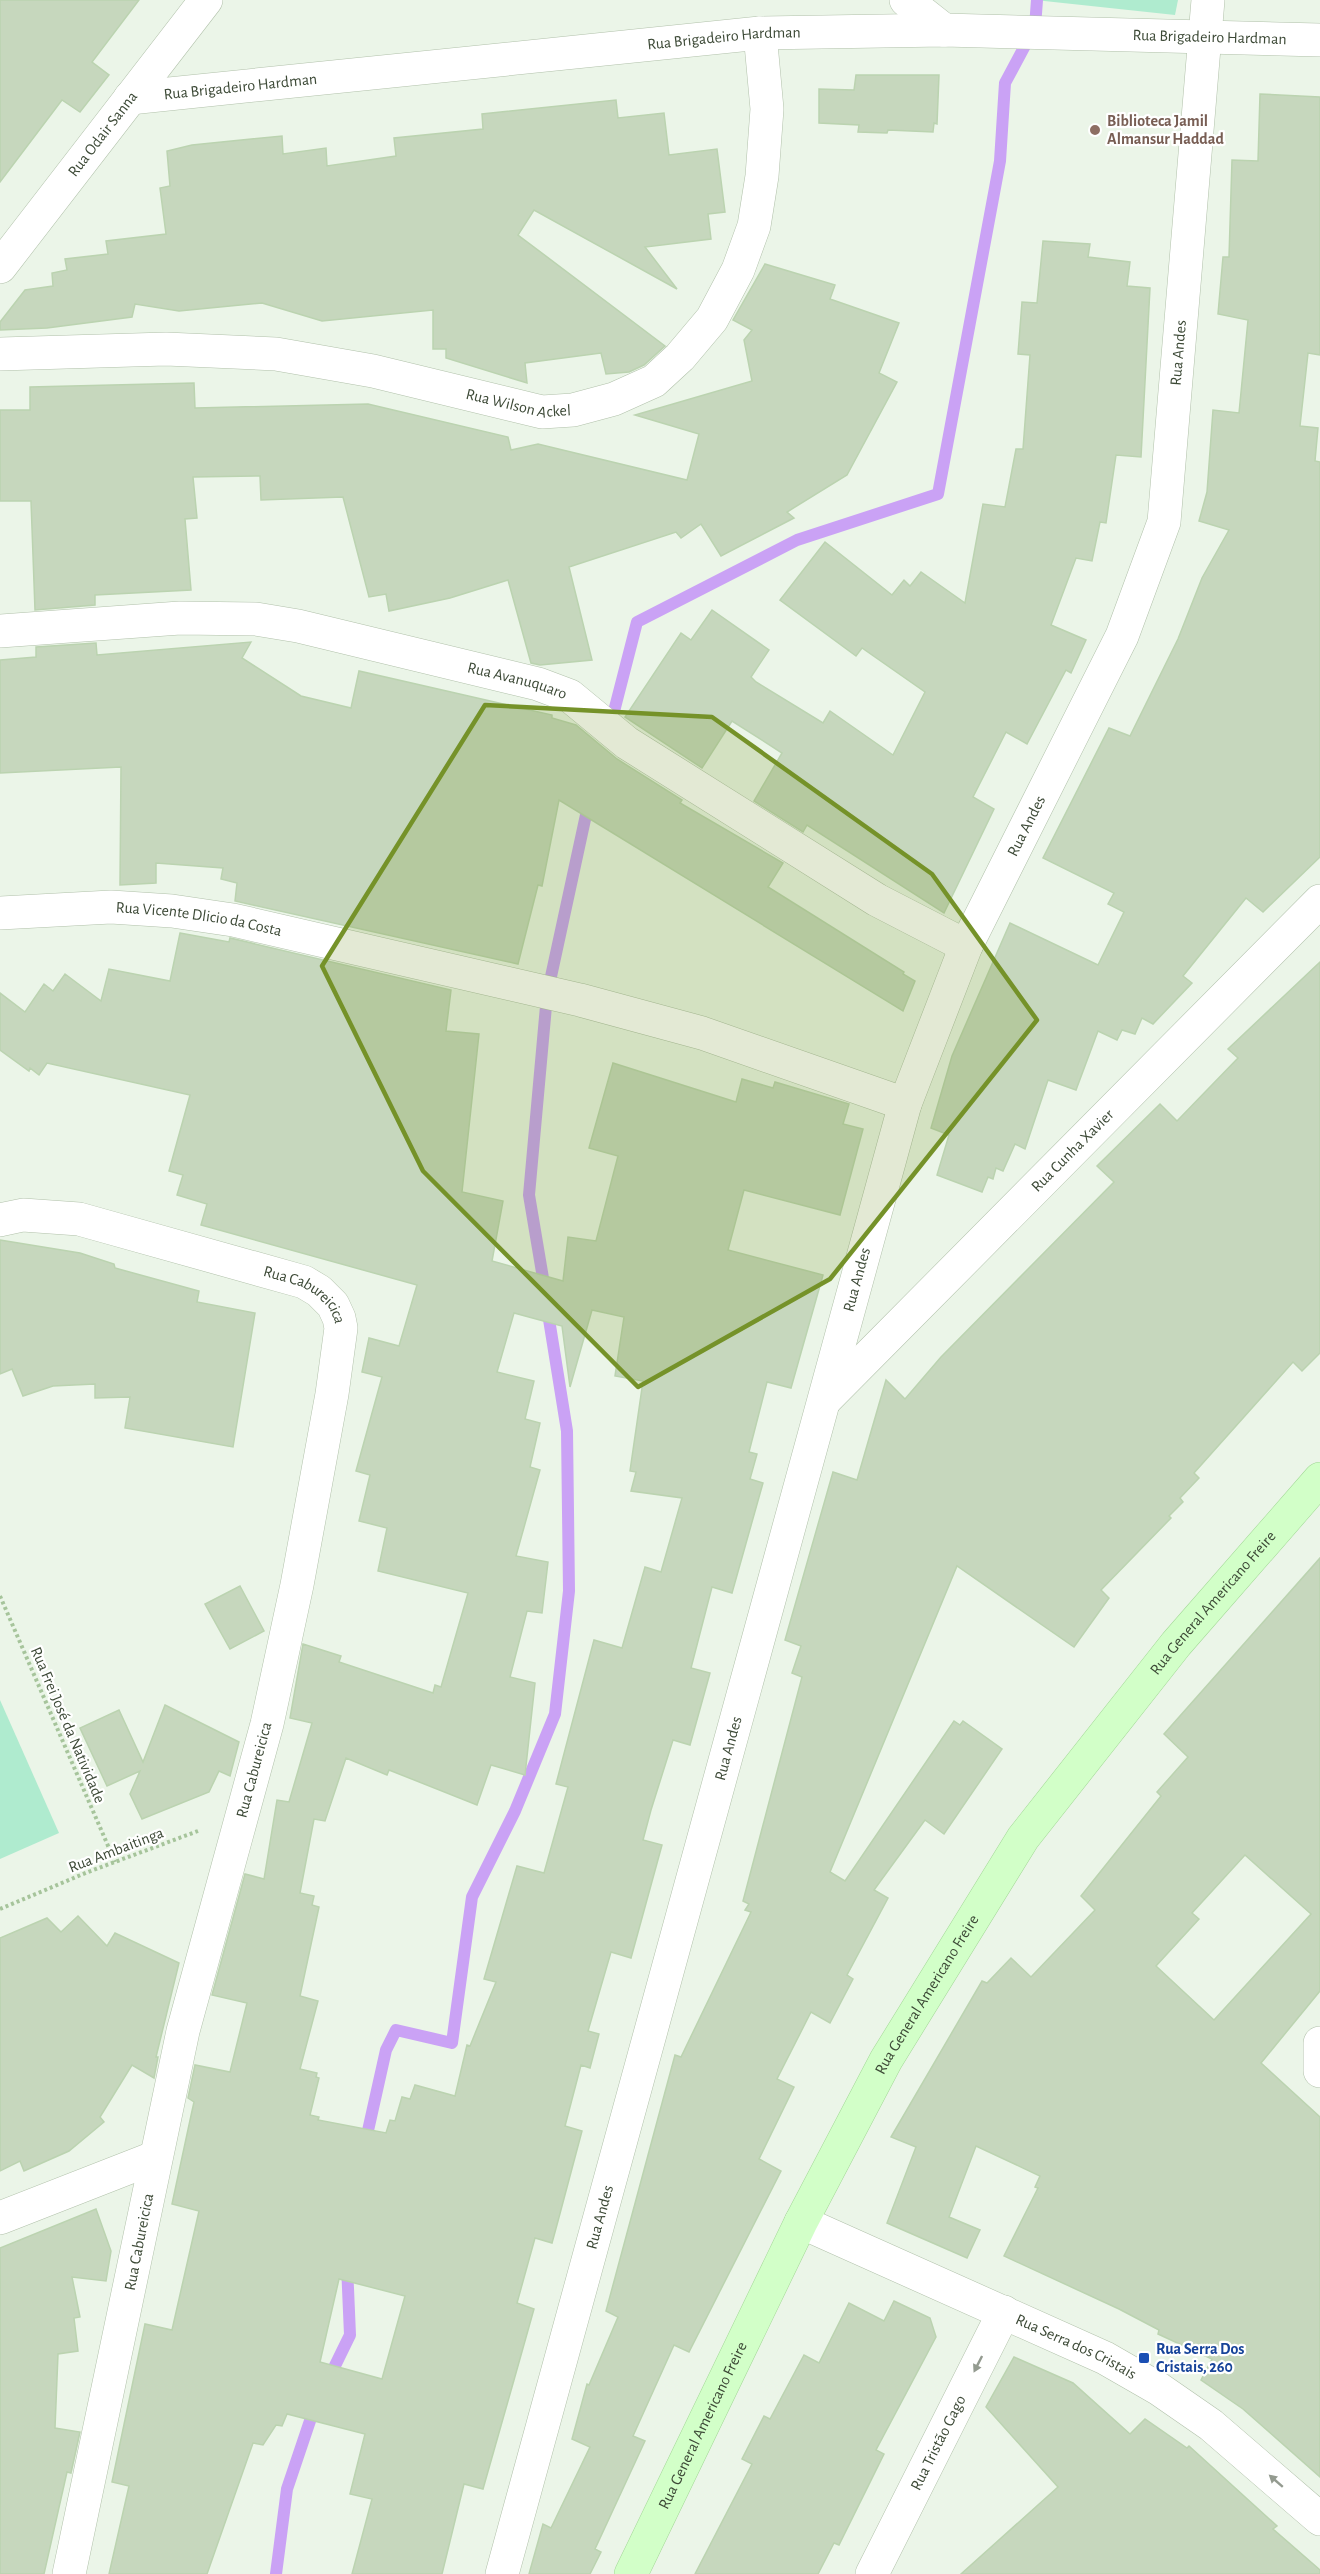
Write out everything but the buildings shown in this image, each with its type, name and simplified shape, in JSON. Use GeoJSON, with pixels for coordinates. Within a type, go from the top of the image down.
{"type":"FeatureCollection","features":[{"type":"Feature","properties":{"kind":"main road","name":"Rua General Americano Freire"},"geometry":{"type":"LineString","coordinates":[[632,2574],[801,2222],[886,2060],[1023,1838],[1176,1644],[1320,1479]]}},
{"type":"Feature","properties":{"kind":"street","name":"Rua Odair Sanna"},"geometry":{"type":"LineString","coordinates":[[0,267],[206,0]]}},
{"type":"Feature","properties":{"kind":"street"},"geometry":{"type":"LineString","coordinates":[[906,0],[944,30]]}},
{"type":"Feature","properties":{"kind":"street","name":"Rua Andes"},"geometry":{"type":"LineString","coordinates":[[502,2574],[905,1104],[966,946],[1122,636],[1164,522],[1208,0]]}},
{"type":"Feature","properties":{"kind":"street","name":"Rua Brigadeiro Hardman"},"geometry":{"type":"LineString","coordinates":[[130,98],[760,33],[944,30],[1320,40]]}},
{"type":"Feature","properties":{"kind":"street","name":"Rua Wilson Ackel"},"geometry":{"type":"LineString","coordinates":[[0,354],[166,349],[276,354],[373,371],[542,412],[573,410],[615,399],[654,381],[680,357],[712,319],[738,270],[754,226],[762,176],[767,109],[760,33]]}},
{"type":"Feature","properties":{"kind":"street","name":"Rua Avanuquaro"},"geometry":{"type":"LineString","coordinates":[[0,631],[180,618],[256,618],[298,626],[537,684],[570,696],[627,743],[877,900],[966,946]]}},
{"type":"Feature","properties":{"kind":"street","name":"Rua Cunha Xavier"},"geometry":{"type":"LineString","coordinates":[[825,1400],[1320,901]]}},
{"type":"Feature","properties":{"kind":"street","name":"Rua Vicente Dlicio da Costa"},"geometry":{"type":"LineString","coordinates":[[0,913],[111,907],[172,911],[233,920],[580,1000],[702,1033],[905,1104]]}},
{"type":"Feature","properties":{"kind":"street","name":"Rua Cabureicica"},"geometry":{"type":"LineString","coordinates":[[0,1220],[22,1215],[79,1219],[292,1278],[319,1291],[333,1305],[341,1329],[332,1394],[297,1585],[267,1724],[183,2031],[69,2574]]}},
{"type":"Feature","properties":{"kind":"street"},"geometry":{"type":"LineString","coordinates":[[1320,2043],[1320,2071]]}},
{"type":"Feature","properties":{"kind":"street"},"geometry":{"type":"LineString","coordinates":[[0,2217],[156,2157]]}},
{"type":"Feature","properties":{"kind":"street","name":"Rua Serra dos Cristais"},"geometry":{"type":"LineString","coordinates":[[801,2222],[1105,2358],[1158,2389],[1211,2425],[1320,2519]]}},
{"type":"Feature","properties":{"kind":"street","name":"Rua Tristão Gago"},"geometry":{"type":"LineString","coordinates":[[885,2567],[1004,2312]]}},
{"type":"Feature","properties":{"kind":"path","name":"Rua Frei José da Natividade"},"geometry":{"type":"LineString","coordinates":[[0,1596],[115,1862]]}},
{"type":"Feature","properties":{"kind":"path","name":"Rua Ambaitinga"},"geometry":{"type":"LineString","coordinates":[[0,1909],[115,1862],[241,1816]]}},
{"type":"Feature","properties":{"kind":"highlighted area"},"geometry":{"type":"Polygon","coordinates":[[[485,705],[712,717],[932,874],[1037,1020],[830,1279],[638,1387],[423,1171],[322,966],[485,705]]]}},
{"type":"Feature","properties":{"kind":"green space"},"geometry":{"type":"Polygon","coordinates":[[[1035,0],[1178,0],[1175,15],[1035,0]]]}},
{"type":"Feature","properties":{"kind":"green space"},"geometry":{"type":"Polygon","coordinates":[[[0,1700],[59,1833],[0,1859],[0,1700]]]}},
{"type":"Feature","properties":{"kind":"waterway"},"geometry":{"type":"LineString","coordinates":[[610,727],[637,622],[797,540],[938,494],[1000,161],[1005,83],[1035,27],[1037,0]]}},
{"type":"Feature","properties":{"kind":"waterway"},"geometry":{"type":"LineString","coordinates":[[545,1290],[529,1195],[547,995],[589,801]]}},
{"type":"Feature","properties":{"kind":"waterway"},"geometry":{"type":"LineString","coordinates":[[365,2144],[386,2050],[396,2030],[452,2043],[472,1897],[515,1811],[555,1714],[569,1591],[567,1431],[547,1307]]}},
{"type":"Feature","properties":{"kind":"waterway"},"geometry":{"type":"LineString","coordinates":[[328,2380],[350,2335],[347,2265]]}},
{"type":"Feature","properties":{"kind":"waterway"},"geometry":{"type":"LineString","coordinates":[[276,2574],[287,2489],[315,2406]]}},
{"type":"Feature","properties":{"kind":"place","name":"Biblioteca Jamil Almansur Haddad"},"geometry":{"type":"Point","coordinates":[1095,130]}},
{"type":"Feature","properties":{"kind":"place","name":"Rua Serra Dos Cristais, 260"},"geometry":{"type":"Point","coordinates":[1144,2358]}}]}
